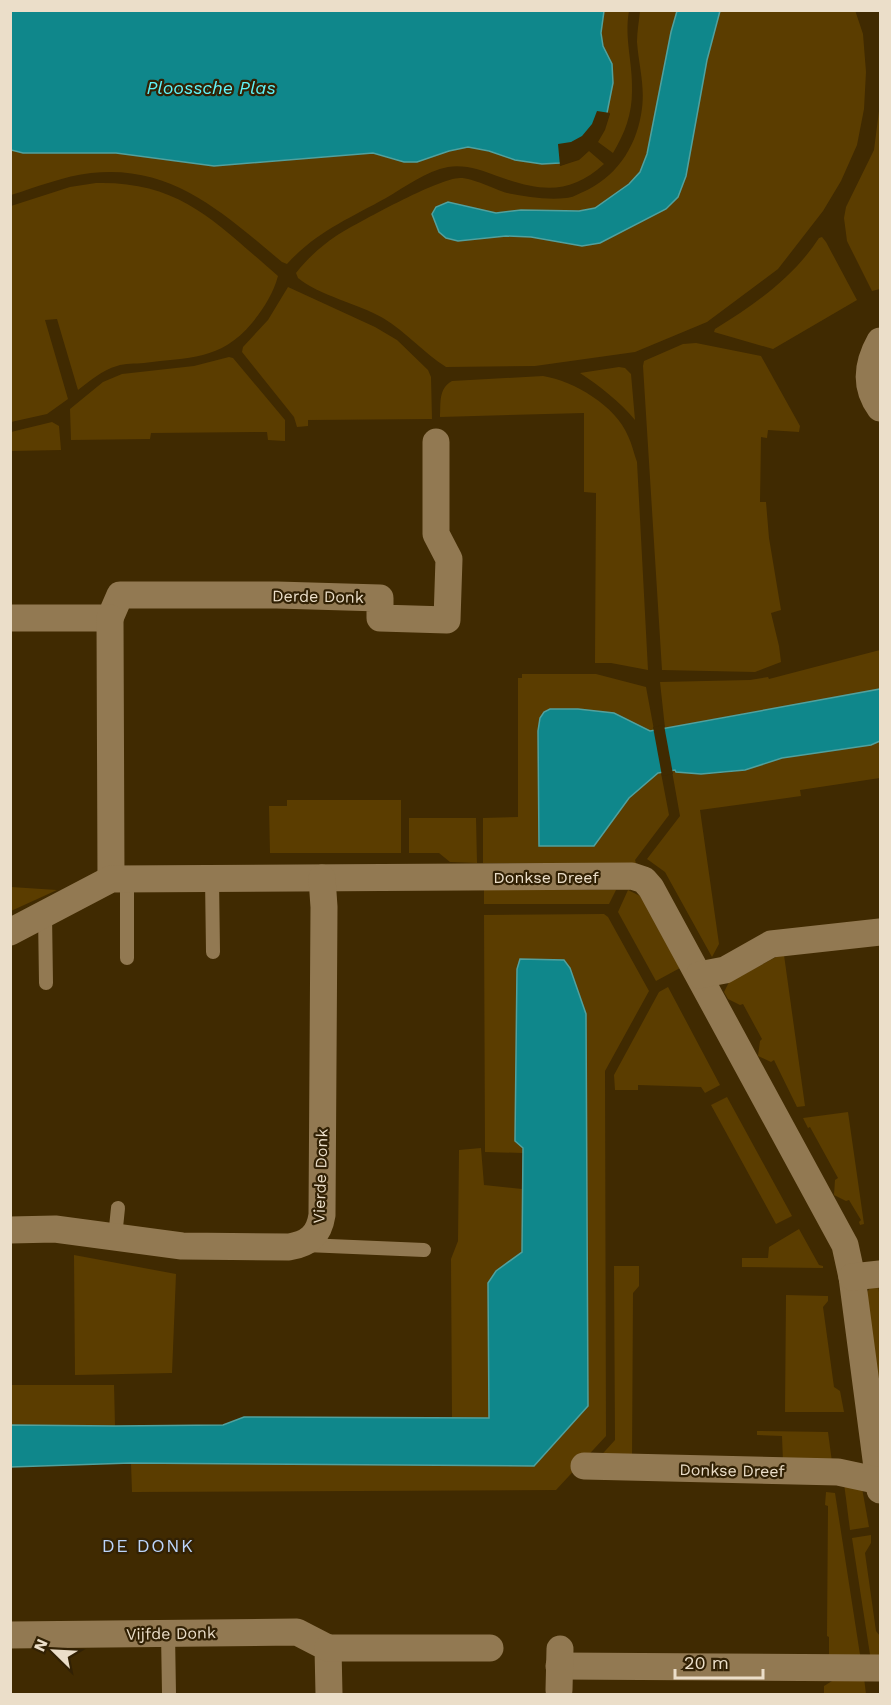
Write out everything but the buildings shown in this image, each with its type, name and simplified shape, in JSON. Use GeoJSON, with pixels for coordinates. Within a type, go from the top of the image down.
{"type":"FeatureCollection","features":[{"type":"Feature","properties":{"kind":"street"},"geometry":{"type":"LineString","coordinates":[[880,341],[871,357],[868,374],[871,392],[880,408]]}},
{"type":"Feature","properties":{"kind":"street","name":"Derde Donk"},"geometry":{"type":"LineString","coordinates":[[110,618],[120,595],[277,595],[380,598],[380,618],[447,620],[449,559],[436,534],[436,442]]}},
{"type":"Feature","properties":{"kind":"street"},"geometry":{"type":"LineString","coordinates":[[10,618],[110,618],[119,879]]}},
{"type":"Feature","properties":{"kind":"street","name":"Donkse Dreef"},"geometry":{"type":"LineString","coordinates":[[10,932],[119,879],[632,876],[644,880],[651,888],[699,975],[845,1245],[852,1277],[880,1484],[838,1472],[584,1467]]}},
{"type":"Feature","properties":{"kind":"street","name":"Vierde Donk"},"geometry":{"type":"LineString","coordinates":[[10,1230],[56,1229],[182,1246],[289,1247],[301,1245],[312,1238],[320,1228],[322,1215],[324,907],[322,878]]}},
{"type":"Feature","properties":{"kind":"street"},"geometry":{"type":"LineString","coordinates":[[699,975],[725,970],[771,944],[880,932]]}},
{"type":"Feature","properties":{"kind":"street"},"geometry":{"type":"LineString","coordinates":[[852,1277],[880,1274]]}},
{"type":"Feature","properties":{"kind":"street","name":"Vijfde Donk"},"geometry":{"type":"LineString","coordinates":[[10,1635],[297,1632],[328,1648],[490,1648]]}},
{"type":"Feature","properties":{"kind":"street"},"geometry":{"type":"LineString","coordinates":[[328,1648],[328,1695]]}},
{"type":"Feature","properties":{"kind":"street"},"geometry":{"type":"LineString","coordinates":[[559,1668],[880,1668]]}},
{"type":"Feature","properties":{"kind":"lane"},"geometry":{"type":"LineString","coordinates":[[212,878],[213,952]]}},
{"type":"Feature","properties":{"kind":"lane"},"geometry":{"type":"LineString","coordinates":[[119,879],[128,958]]}},
{"type":"Feature","properties":{"kind":"lane"},"geometry":{"type":"LineString","coordinates":[[45,914],[46,983]]}},
{"type":"Feature","properties":{"kind":"lane"},"geometry":{"type":"LineString","coordinates":[[115,1237],[118,1208]]}},
{"type":"Feature","properties":{"kind":"lane"},"geometry":{"type":"LineString","coordinates":[[301,1245],[424,1250]]}},
{"type":"Feature","properties":{"kind":"lane"},"geometry":{"type":"LineString","coordinates":[[168,1633],[169,1695]]}},
{"type":"Feature","properties":{"kind":"shaded area"},"geometry":{"type":"Polygon","coordinates":[[[855,10],[863,34],[866,72],[864,109],[857,145],[841,181],[823,211],[778,269],[707,322],[635,352],[535,366],[446,367],[383,318],[316,289],[298,278],[296,273],[305,263],[336,236],[398,202],[450,180],[465,178],[507,193],[551,199],[573,197],[605,179],[628,151],[641,115],[642,87],[637,42],[640,11],[677,11],[647,154],[640,172],[629,184],[595,208],[579,211],[521,210],[496,213],[465,206],[458,241],[506,236],[531,237],[678,197],[686,176],[707,60],[720,11],[855,10]]]}},
{"type":"Feature","properties":{"kind":"shaded area"},"geometry":{"type":"Polygon","coordinates":[[[604,11],[629,11],[631,108],[621,138],[613,153],[598,142],[610,114],[607,113],[613,83],[612,64],[603,46],[601,33],[604,11]]]}},
{"type":"Feature","properties":{"kind":"shaded area"},"geometry":{"type":"Polygon","coordinates":[[[880,103],[880,289],[872,291],[847,241],[844,218],[846,207],[874,150],[880,103]]]}},
{"type":"Feature","properties":{"kind":"shaded area"},"geometry":{"type":"Polygon","coordinates":[[[468,147],[524,160],[560,163],[560,166],[579,160],[589,151],[604,164],[578,181],[553,188],[527,185],[467,167],[454,166],[440,169],[334,226],[310,243],[287,264],[218,210],[196,196],[147,176],[120,172],[81,174],[11,195],[11,150],[23,153],[116,153],[214,166],[373,153],[404,162],[417,162],[468,147]]]}},
{"type":"Feature","properties":{"kind":"shaded area"},"geometry":{"type":"Polygon","coordinates":[[[96,183],[126,184],[152,189],[196,209],[236,239],[278,276],[276,283],[268,301],[252,323],[240,335],[216,351],[190,358],[120,365],[101,373],[78,390],[57,319],[45,320],[68,399],[47,414],[11,422],[11,206],[70,187],[96,183]]]}},
{"type":"Feature","properties":{"kind":"shaded area"},"geometry":{"type":"Polygon","coordinates":[[[822,237],[857,300],[773,349],[714,332],[785,278],[822,237]]]}},
{"type":"Feature","properties":{"kind":"shaded area"},"geometry":{"type":"Polygon","coordinates":[[[288,287],[375,327],[397,340],[428,370],[431,377],[432,419],[308,420],[308,426],[297,427],[294,417],[242,352],[243,347],[268,320],[288,287]]]}},
{"type":"Feature","properties":{"kind":"shaded area"},"geometry":{"type":"Polygon","coordinates":[[[696,343],[761,356],[800,426],[799,432],[768,430],[767,438],[761,437],[760,502],[766,502],[769,538],[781,610],[771,613],[781,662],[755,672],[662,670],[643,366],[644,361],[683,344],[696,343]]]}},
{"type":"Feature","properties":{"kind":"shaded area"},"geometry":{"type":"Polygon","coordinates":[[[233,358],[285,420],[285,441],[268,440],[267,432],[151,433],[150,439],[71,440],[70,409],[103,382],[122,374],[194,366],[233,358]]]}},
{"type":"Feature","properties":{"kind":"shaded area"},"geometry":{"type":"Polygon","coordinates":[[[625,368],[631,374],[635,420],[609,395],[580,373],[625,368]]]}},
{"type":"Feature","properties":{"kind":"shaded area"},"geometry":{"type":"Polygon","coordinates":[[[543,376],[568,383],[604,405],[622,425],[631,442],[637,462],[648,670],[611,663],[595,663],[596,493],[584,492],[584,413],[440,417],[442,392],[452,381],[543,376]]]}},
{"type":"Feature","properties":{"kind":"shaded area"},"geometry":{"type":"Polygon","coordinates":[[[52,422],[59,426],[61,450],[11,451],[11,432],[52,422]]]}},
{"type":"Feature","properties":{"kind":"shaded area"},"geometry":{"type":"Polygon","coordinates":[[[880,650],[880,689],[665,728],[660,682],[750,680],[768,677],[769,679],[880,650]]]}},
{"type":"Feature","properties":{"kind":"shaded area"},"geometry":{"type":"Polygon","coordinates":[[[522,674],[596,674],[646,687],[654,730],[650,731],[614,713],[578,709],[594,845],[629,798],[657,773],[661,773],[669,815],[635,860],[636,863],[483,863],[483,818],[518,817],[518,678],[522,678],[522,674]]]}},
{"type":"Feature","properties":{"kind":"shaded area"},"geometry":{"type":"Polygon","coordinates":[[[880,741],[880,778],[800,790],[801,796],[700,810],[719,944],[712,957],[665,872],[647,859],[680,816],[672,771],[701,774],[745,770],[782,758],[871,745],[880,741]]]}},
{"type":"Feature","properties":{"kind":"shaded area"},"geometry":{"type":"Polygon","coordinates":[[[287,800],[401,800],[401,853],[270,853],[269,806],[287,806],[287,800]]]}},
{"type":"Feature","properties":{"kind":"shaded area"},"geometry":{"type":"Polygon","coordinates":[[[409,818],[476,818],[477,863],[450,862],[439,853],[409,853],[409,818]]]}},
{"type":"Feature","properties":{"kind":"shaded area"},"geometry":{"type":"Polygon","coordinates":[[[11,887],[57,890],[11,911],[11,887]]]}},
{"type":"Feature","properties":{"kind":"shaded area"},"geometry":{"type":"Polygon","coordinates":[[[484,890],[616,890],[609,904],[484,904],[484,890]]]}},
{"type":"Feature","properties":{"kind":"shaded area"},"geometry":{"type":"Polygon","coordinates":[[[628,890],[640,896],[680,968],[656,981],[618,912],[628,890]]]}},
{"type":"Feature","properties":{"kind":"shaded area"},"geometry":{"type":"Polygon","coordinates":[[[604,914],[608,917],[649,991],[605,1071],[606,1436],[556,1490],[132,1492],[131,1463],[534,1466],[588,1406],[586,1014],[523,1148],[523,1153],[485,1152],[484,915],[604,914]]]}},
{"type":"Feature","properties":{"kind":"shaded area"},"geometry":{"type":"Polygon","coordinates":[[[784,955],[805,1106],[797,1107],[774,1060],[771,1062],[758,1056],[762,1039],[743,1004],[740,1005],[728,999],[724,992],[729,982],[784,955]]]}},
{"type":"Feature","properties":{"kind":"shaded area"},"geometry":{"type":"Polygon","coordinates":[[[668,987],[720,1085],[705,1093],[701,1087],[638,1085],[638,1090],[615,1090],[614,1075],[659,992],[668,987]]]}},
{"type":"Feature","properties":{"kind":"shaded area"},"geometry":{"type":"Polygon","coordinates":[[[727,1097],[792,1216],[776,1224],[711,1105],[727,1097]]]}},
{"type":"Feature","properties":{"kind":"shaded area"},"geometry":{"type":"Polygon","coordinates":[[[848,1112],[864,1224],[860,1225],[861,1220],[849,1200],[846,1201],[834,1195],[835,1180],[838,1178],[803,1118],[848,1112]]]}},
{"type":"Feature","properties":{"kind":"shaded area"},"geometry":{"type":"Polygon","coordinates":[[[481,1148],[484,1185],[522,1189],[522,1252],[496,1271],[488,1283],[490,1418],[452,1418],[451,1259],[458,1241],[459,1150],[481,1148]]]}},
{"type":"Feature","properties":{"kind":"shaded area"},"geometry":{"type":"Polygon","coordinates":[[[799,1229],[819,1265],[823,1268],[742,1267],[742,1258],[768,1258],[769,1247],[799,1229]]]}},
{"type":"Feature","properties":{"kind":"shaded area"},"geometry":{"type":"Polygon","coordinates":[[[74,1255],[176,1274],[172,1373],[75,1375],[74,1255]]]}},
{"type":"Feature","properties":{"kind":"shaded area"},"geometry":{"type":"Polygon","coordinates":[[[614,1266],[639,1266],[639,1286],[633,1293],[632,1461],[596,1461],[615,1440],[614,1266]]]}},
{"type":"Feature","properties":{"kind":"shaded area"},"geometry":{"type":"Polygon","coordinates":[[[878,1284],[880,1300],[880,1406],[867,1292],[878,1284]]]}},
{"type":"Feature","properties":{"kind":"shaded area"},"geometry":{"type":"Polygon","coordinates":[[[786,1295],[828,1296],[828,1301],[823,1307],[834,1387],[840,1391],[844,1412],[785,1412],[786,1295]]]}},
{"type":"Feature","properties":{"kind":"shaded area"},"geometry":{"type":"Polygon","coordinates":[[[11,1385],[114,1385],[115,1426],[11,1425],[11,1385]]]}},
{"type":"Feature","properties":{"kind":"shaded area"},"geometry":{"type":"Polygon","coordinates":[[[757,1431],[828,1432],[832,1462],[783,1462],[782,1436],[757,1435],[757,1431]]]}},
{"type":"Feature","properties":{"kind":"shaded area"},"geometry":{"type":"Polygon","coordinates":[[[844,1483],[862,1488],[869,1527],[850,1530],[844,1483]]]}},
{"type":"Feature","properties":{"kind":"shaded area"},"geometry":{"type":"Polygon","coordinates":[[[826,1492],[835,1493],[861,1661],[829,1661],[826,1492]]]}},
{"type":"Feature","properties":{"kind":"shaded area"},"geometry":{"type":"Polygon","coordinates":[[[871,1535],[871,1543],[865,1553],[876,1631],[880,1636],[880,1660],[871,1661],[852,1538],[871,1535]]]}},
{"type":"Feature","properties":{"kind":"shaded area"},"geometry":{"type":"Polygon","coordinates":[[[837,1678],[864,1678],[866,1694],[824,1694],[824,1686],[837,1678]]]}},
{"type":"Feature","properties":{"kind":"water","name":"Ploossche Plas"},"geometry":{"type":"Polygon","coordinates":[[[11,11],[604,11],[601,33],[603,46],[612,64],[613,83],[607,113],[560,163],[542,164],[515,160],[468,147],[417,162],[404,162],[373,153],[214,166],[116,153],[23,153],[11,150],[11,11]]]}},
{"type":"Feature","properties":{"kind":"water"},"geometry":{"type":"Polygon","coordinates":[[[677,11],[720,11],[707,60],[686,176],[678,197],[666,209],[600,243],[582,246],[531,237],[506,236],[458,241],[446,238],[439,232],[432,214],[436,207],[448,202],[496,213],[521,210],[579,211],[595,208],[629,184],[640,172],[647,154],[677,11]]]}},
{"type":"Feature","properties":{"kind":"water"},"geometry":{"type":"Polygon","coordinates":[[[880,689],[880,741],[871,745],[782,758],[745,770],[701,774],[676,772],[675,770],[658,773],[629,798],[594,846],[539,846],[538,731],[540,718],[550,709],[614,713],[650,731],[880,689]]]}},
{"type":"Feature","properties":{"kind":"water"},"geometry":{"type":"Polygon","coordinates":[[[520,959],[564,960],[570,968],[586,1014],[588,1406],[534,1466],[131,1463],[11,1467],[11,1425],[223,1425],[244,1417],[489,1418],[488,1283],[496,1271],[522,1252],[523,1148],[515,1141],[517,969],[520,959]]]}},
{"type":"Feature","properties":{"kind":"pier"},"geometry":{"type":"Polygon","coordinates":[[[597,111],[610,113],[595,145],[579,159],[560,166],[558,144],[571,142],[582,136],[592,124],[597,111]]]}},
{"type":"Feature","properties":{"kind":"pier"},"geometry":{"type":"Polygon","coordinates":[[[664,725],[673,774],[662,776],[653,727],[664,725]]]}},
{"type":"Feature","properties":{"kind":"district","name":"DE DONK"},"geometry":{"type":"Point","coordinates":[148,1546]}}]}
